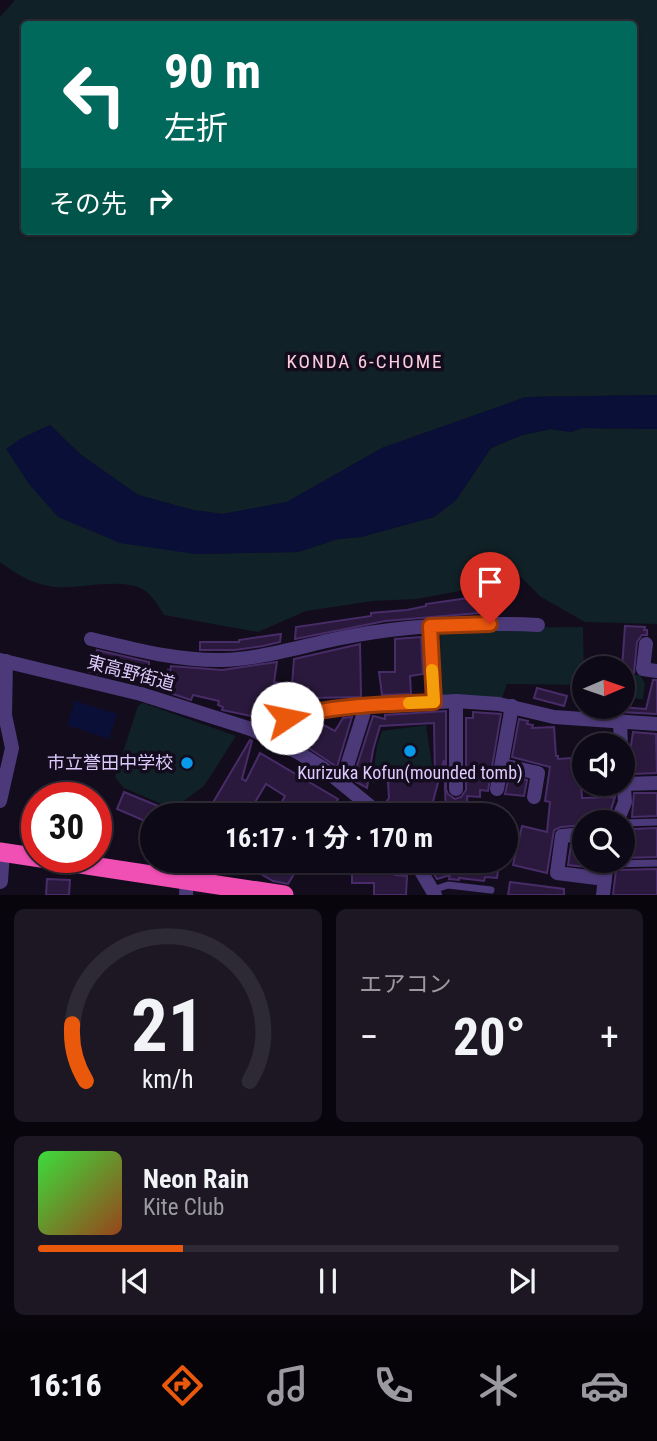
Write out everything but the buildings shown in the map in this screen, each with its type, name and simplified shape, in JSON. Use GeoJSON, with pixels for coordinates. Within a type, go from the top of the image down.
{"type":"FeatureCollection","features":[{"type":"Feature","properties":{"kind":"highway"},"geometry":{"type":"LineString","coordinates":[[1,852],[186,887],[284,895]]}},
{"type":"Feature","properties":{"kind":"street"},"geometry":{"type":"LineString","coordinates":[[91,639],[155,654],[224,660],[291,650],[338,638],[430,626],[538,625]]}},
{"type":"Feature","properties":{"kind":"street"},"geometry":{"type":"LineString","coordinates":[[430,626],[434,702]]}},
{"type":"Feature","properties":{"kind":"street"},"geometry":{"type":"LineString","coordinates":[[646,644],[643,669],[657,671]]}},
{"type":"Feature","properties":{"kind":"street"},"geometry":{"type":"LineString","coordinates":[[0,801],[12,748],[5,715],[3,661]]}},
{"type":"Feature","properties":{"kind":"street","name":"東高野街道"},"geometry":{"type":"LineString","coordinates":[[3,661],[141,694],[251,729],[299,753],[342,782],[367,803]]}},
{"type":"Feature","properties":{"kind":"street"},"geometry":{"type":"LineString","coordinates":[[456,701],[456,789]]}},
{"type":"Feature","properties":{"kind":"street"},"geometry":{"type":"LineString","coordinates":[[251,729],[304,713],[456,701],[512,706],[554,717],[657,724]]}},
{"type":"Feature","properties":{"kind":"street"},"geometry":{"type":"LineString","coordinates":[[342,782],[366,706]]}},
{"type":"Feature","properties":{"kind":"street"},"geometry":{"type":"LineString","coordinates":[[497,789],[512,706]]}},
{"type":"Feature","properties":{"kind":"street"},"geometry":{"type":"LineString","coordinates":[[620,722],[620,733]]}},
{"type":"Feature","properties":{"kind":"street"},"geometry":{"type":"LineString","coordinates":[[502,765],[538,773],[534,797]]}},
{"type":"Feature","properties":{"kind":"street"},"geometry":{"type":"LineString","coordinates":[[635,784],[657,783]]}},
{"type":"Feature","properties":{"kind":"street"},"geometry":{"type":"LineString","coordinates":[[572,835],[562,836],[557,873],[605,879]]}},
{"type":"Feature","properties":{"kind":"street"},"geometry":{"type":"LineString","coordinates":[[0,881],[1,852]]}},
{"type":"Feature","properties":{"kind":"street"},"geometry":{"type":"LineString","coordinates":[[422,873],[433,893]]}},
{"type":"Feature","properties":{"kind":"street"},"geometry":{"type":"LineString","coordinates":[[603,895],[606,873]]}},
{"type":"Feature","properties":{"kind":"lane"},"geometry":{"type":"LineString","coordinates":[[635,823],[657,822]]}},
{"type":"Feature","properties":{"kind":"lane"},"geometry":{"type":"LineString","coordinates":[[635,863],[657,863]]}},
{"type":"Feature","properties":{"kind":"lane"},"geometry":{"type":"LineString","coordinates":[[433,893],[448,885],[491,890]]}},
{"type":"Feature","properties":{"kind":"shaded area"},"geometry":{"type":"Polygon","coordinates":[[[15,0],[657,0],[657,395],[526,397],[382,448],[287,502],[223,514],[193,510],[138,495],[81,455],[50,425],[20,439],[195,554],[298,552],[338,539],[361,537],[434,517],[456,500],[491,448],[522,435],[551,429],[571,432],[583,428],[657,429],[657,624],[585,622],[541,597],[505,561],[460,591],[416,599],[373,601],[306,611],[258,632],[164,615],[150,595],[138,587],[118,584],[47,586],[12,571],[0,562],[0,17],[15,0]]]}},
{"type":"Feature","properties":{"kind":"shaded area"},"geometry":{"type":"Polygon","coordinates":[[[657,395],[657,429],[583,428],[571,432],[551,429],[522,435],[491,448],[456,500],[434,517],[361,537],[338,539],[298,552],[195,554],[120,543],[58,517],[29,484],[6,449],[50,425],[81,455],[138,495],[193,510],[223,514],[287,502],[382,448],[526,397],[657,395]]]}},
{"type":"Feature","properties":{"kind":"shaded area"},"geometry":{"type":"Polygon","coordinates":[[[583,627],[584,656],[572,656],[572,685],[507,684],[502,698],[441,695],[440,628],[583,627]]]}},
{"type":"Feature","properties":{"kind":"shaded area"},"geometry":{"type":"Polygon","coordinates":[[[635,675],[640,675],[645,683],[643,699],[635,699],[635,675]]]}},
{"type":"Feature","properties":{"kind":"shaded area"},"geometry":{"type":"Polygon","coordinates":[[[75,701],[117,714],[109,739],[67,725],[75,701]]]}},
{"type":"Feature","properties":{"kind":"shaded area"},"geometry":{"type":"Polygon","coordinates":[[[143,703],[236,736],[204,786],[184,803],[159,803],[124,788],[115,777],[138,706],[143,703]]]}},
{"type":"Feature","properties":{"kind":"shaded area"},"geometry":{"type":"Polygon","coordinates":[[[426,725],[433,773],[389,777],[372,784],[377,746],[382,731],[426,725]]]}},
{"type":"Feature","properties":{"kind":"slow traffic"},"geometry":{"type":"LineString","coordinates":[[409,703],[434,702],[432,670]]}},
{"type":"Feature","properties":{"kind":"place","name":"Kurizuka Kofun(mounded tomb)"},"geometry":{"type":"Point","coordinates":[410,751]}},
{"type":"Feature","properties":{"kind":"place","name":"市立誉田中学校"},"geometry":{"type":"Point","coordinates":[187,763]}},
{"type":"Feature","properties":{"kind":"district","name":"KONDA 6-CHOME"},"geometry":{"type":"Point","coordinates":[365,361]}},
{"type":"Feature","properties":{"kind":"route"},"geometry":{"type":"LineString","coordinates":[[287,718],[304,713],[366,706],[434,702],[430,626],[490,624]]}}]}
